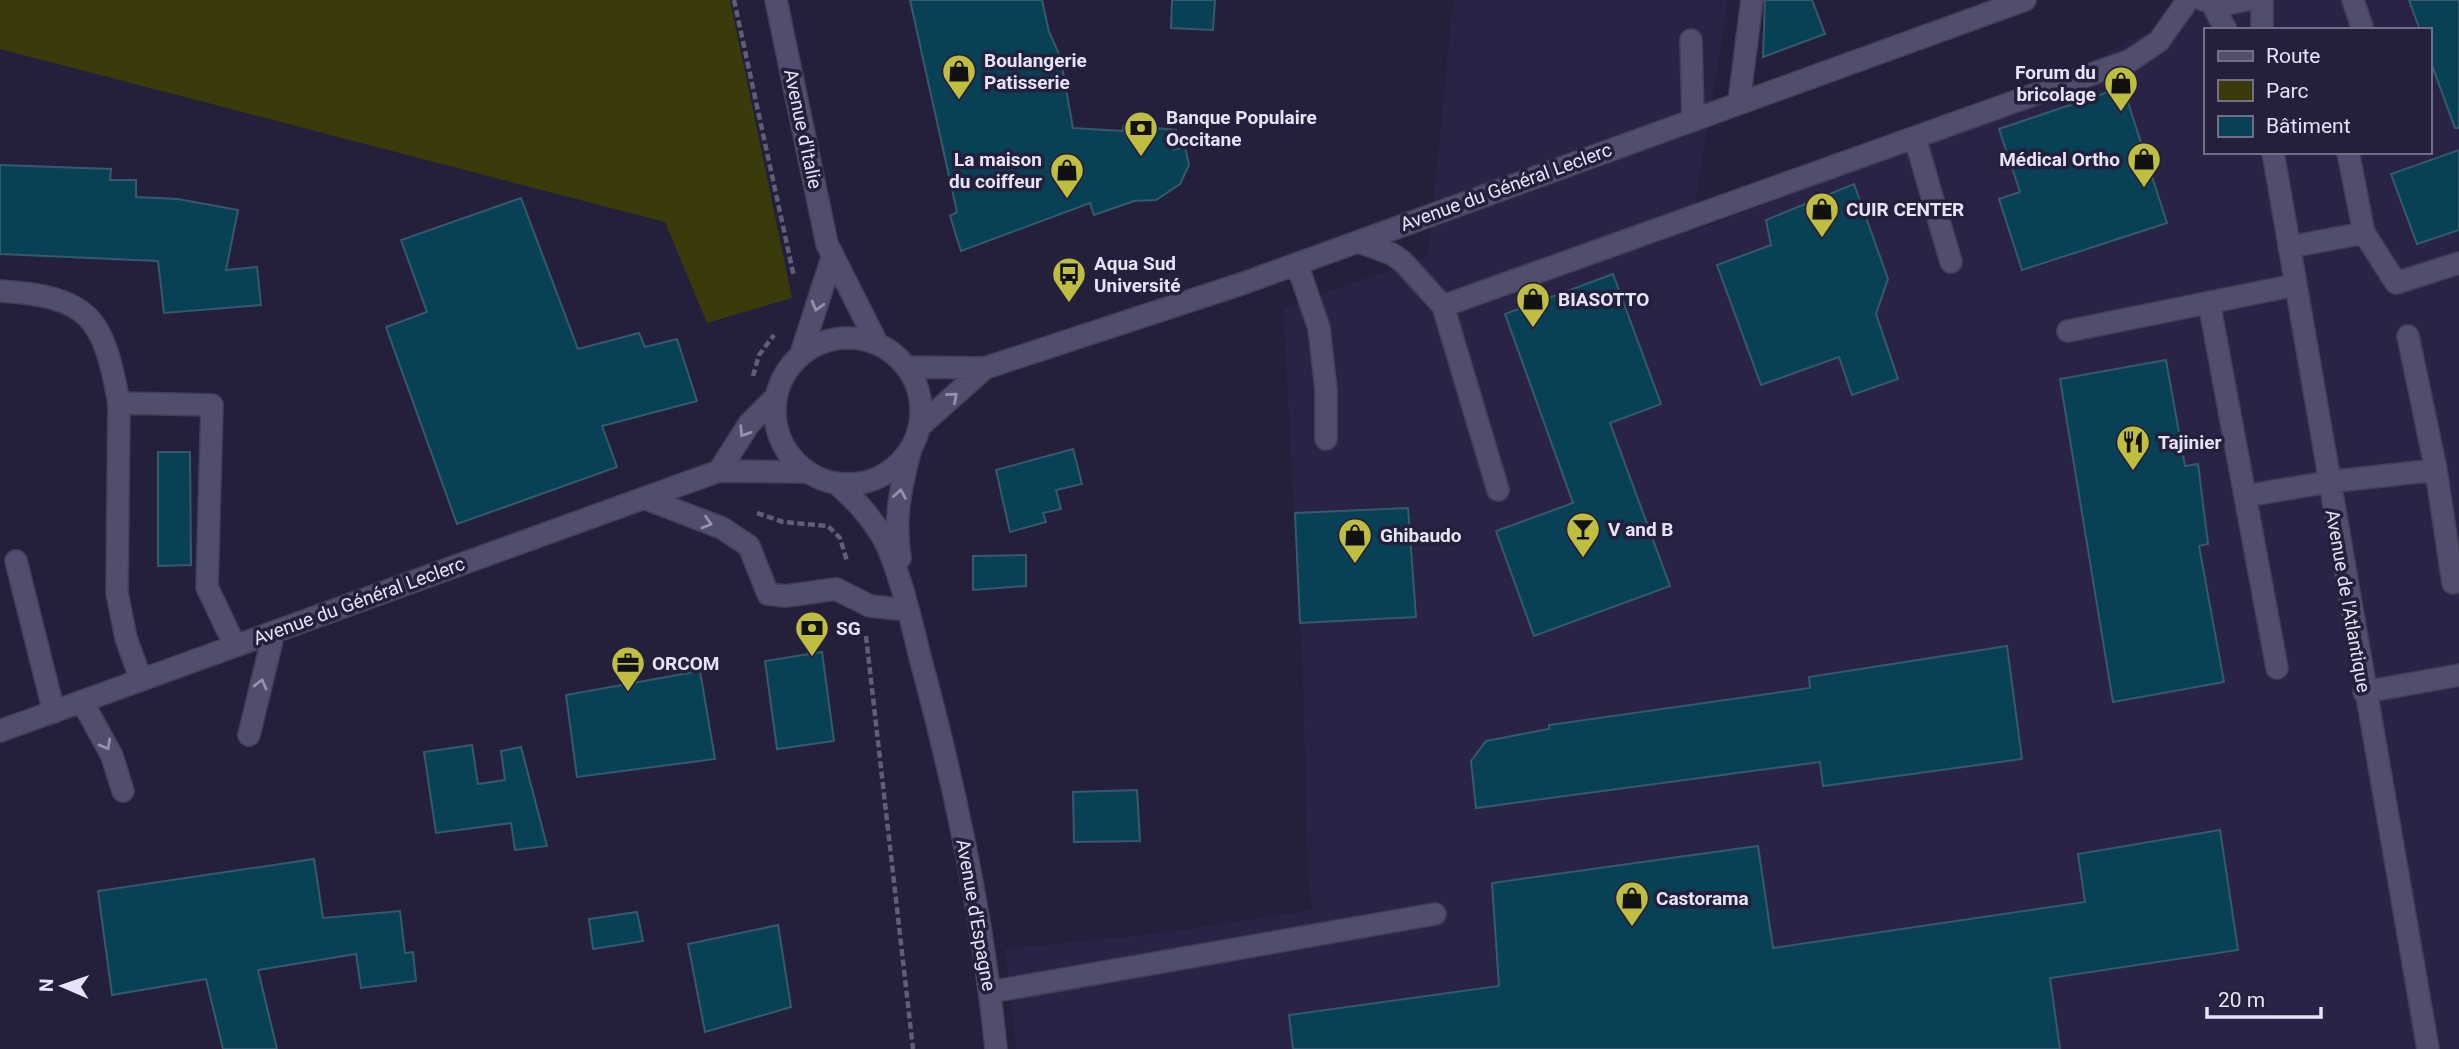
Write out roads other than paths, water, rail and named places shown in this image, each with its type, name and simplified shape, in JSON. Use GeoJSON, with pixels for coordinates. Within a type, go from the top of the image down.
{"type":"FeatureCollection","features":[{"type":"Feature","properties":{"kind":"street","name":"Avenue d'Italie"},"geometry":{"type":"LineString","coordinates":[[776,0],[832,258],[877,343]]}},
{"type":"Feature","properties":{"kind":"street"},"geometry":{"type":"LineString","coordinates":[[1739,102],[1752,0]]}},
{"type":"Feature","properties":{"kind":"street","name":"Avenue du Général Leclerc"},"geometry":{"type":"LineString","coordinates":[[908,367],[985,368],[1297,264],[2025,0]]}},
{"type":"Feature","properties":{"kind":"street"},"geometry":{"type":"LineString","coordinates":[[1443,306],[2131,60],[2160,41],[2188,0]]}},
{"type":"Feature","properties":{"kind":"street"},"geometry":{"type":"LineString","coordinates":[[2207,1],[2246,0]]}},
{"type":"Feature","properties":{"kind":"street"},"geometry":{"type":"LineString","coordinates":[[2262,0],[2262,28]]}},
{"type":"Feature","properties":{"kind":"street"},"geometry":{"type":"LineString","coordinates":[[2353,0],[2362,28]]}},
{"type":"Feature","properties":{"kind":"street"},"geometry":{"type":"LineString","coordinates":[[2207,1],[2225,28]]}},
{"type":"Feature","properties":{"kind":"street"},"geometry":{"type":"LineString","coordinates":[[1691,40],[1693,119]]}},
{"type":"Feature","properties":{"kind":"street"},"geometry":{"type":"LineString","coordinates":[[1915,138],[1951,262]]}},
{"type":"Feature","properties":{"kind":"street","name":"Avenue de l'Atlantique"},"geometry":{"type":"LineString","coordinates":[[2273,154],[2364,692],[2428,1049]]}},
{"type":"Feature","properties":{"kind":"street"},"geometry":{"type":"LineString","coordinates":[[2348,154],[2364,233],[2396,283],[2459,263]]}},
{"type":"Feature","properties":{"kind":"street"},"geometry":{"type":"LineString","coordinates":[[2288,247],[2364,233]]}},
{"type":"Feature","properties":{"kind":"street"},"geometry":{"type":"LineString","coordinates":[[1359,242],[1392,254],[1404,262],[1443,306],[1498,491]]}},
{"type":"Feature","properties":{"kind":"street"},"geometry":{"type":"LineString","coordinates":[[801,354],[832,258]]}},
{"type":"Feature","properties":{"kind":"street"},"geometry":{"type":"LineString","coordinates":[[1297,264],[1319,328],[1326,390],[1326,439]]}},
{"type":"Feature","properties":{"kind":"street"},"geometry":{"type":"LineString","coordinates":[[2068,331],[2295,285]]}},
{"type":"Feature","properties":{"kind":"street"},"geometry":{"type":"LineString","coordinates":[[0,291],[69,302],[99,328],[111,360],[119,403],[117,593],[126,638],[141,680]]}},
{"type":"Feature","properties":{"kind":"street"},"geometry":{"type":"LineString","coordinates":[[2209,303],[2277,668]]}},
{"type":"Feature","properties":{"kind":"street"},"geometry":{"type":"LineString","coordinates":[[2408,336],[2436,470],[2453,583]]}},
{"type":"Feature","properties":{"kind":"street"},"geometry":{"type":"LineString","coordinates":[[719,471],[749,424],[775,398],[789,366],[801,354],[830,339],[846,337],[877,343],[894,353],[908,367],[920,395],[920,426],[910,450],[899,492],[896,533],[908,610]]}},
{"type":"Feature","properties":{"kind":"street","name":"Avenue du Général Leclerc"},"geometry":{"type":"LineString","coordinates":[[920,426],[985,368]]}},
{"type":"Feature","properties":{"kind":"street"},"geometry":{"type":"LineString","coordinates":[[775,398],[777,432],[794,461],[807,472],[837,484],[864,508],[883,537],[908,610]]}},
{"type":"Feature","properties":{"kind":"street"},"geometry":{"type":"LineString","coordinates":[[119,403],[212,405],[207,587],[235,646]]}},
{"type":"Feature","properties":{"kind":"street"},"geometry":{"type":"LineString","coordinates":[[837,484],[858,484],[878,478],[897,466],[910,450]]}},
{"type":"Feature","properties":{"kind":"street"},"geometry":{"type":"LineString","coordinates":[[2245,496],[2328,482],[2436,470]]}},
{"type":"Feature","properties":{"kind":"street","name":"Avenue du Général Leclerc"},"geometry":{"type":"LineString","coordinates":[[0,731],[719,471],[807,472]]}},
{"type":"Feature","properties":{"kind":"street"},"geometry":{"type":"LineString","coordinates":[[644,498],[722,527],[749,546],[768,594],[786,596],[836,589],[870,606],[908,610]]}},
{"type":"Feature","properties":{"kind":"street"},"geometry":{"type":"LineString","coordinates":[[16,561],[54,712]]}},
{"type":"Feature","properties":{"kind":"street","name":"Avenue d'Espagne"},"geometry":{"type":"LineString","coordinates":[[908,610],[954,782],[990,992],[996,1049]]}},
{"type":"Feature","properties":{"kind":"street"},"geometry":{"type":"LineString","coordinates":[[249,735],[274,632]]}},
{"type":"Feature","properties":{"kind":"street"},"geometry":{"type":"LineString","coordinates":[[2364,692],[2459,675]]}},
{"type":"Feature","properties":{"kind":"street"},"geometry":{"type":"LineString","coordinates":[[82,701],[112,756],[123,791]]}},
{"type":"Feature","properties":{"kind":"street"},"geometry":{"type":"LineString","coordinates":[[990,992],[1435,914]]}},
{"type":"Feature","properties":{"kind":"place","name":"Boulangerie Patisserie"},"geometry":{"type":"Point","coordinates":[959,101]}},
{"type":"Feature","properties":{"kind":"place","name":"Forum du bricolage"},"geometry":{"type":"Point","coordinates":[2121,113]}},
{"type":"Feature","properties":{"kind":"place","name":"Banque Populaire Occitane"},"geometry":{"type":"Point","coordinates":[1141,158]}},
{"type":"Feature","properties":{"kind":"place","name":"Médical Ortho"},"geometry":{"type":"Point","coordinates":[2144,189]}},
{"type":"Feature","properties":{"kind":"place","name":"La maison du coiffeur"},"geometry":{"type":"Point","coordinates":[1067,200]}},
{"type":"Feature","properties":{"kind":"place","name":"CUIR CENTER"},"geometry":{"type":"Point","coordinates":[1822,239]}},
{"type":"Feature","properties":{"kind":"place","name":"Aqua Sud Université"},"geometry":{"type":"Point","coordinates":[1069,304]}},
{"type":"Feature","properties":{"kind":"place","name":"BIASOTTO"},"geometry":{"type":"Point","coordinates":[1533,329]}},
{"type":"Feature","properties":{"kind":"place","name":"Tajinier"},"geometry":{"type":"Point","coordinates":[2133,472]}},
{"type":"Feature","properties":{"kind":"place","name":"V and B"},"geometry":{"type":"Point","coordinates":[1583,559]}},
{"type":"Feature","properties":{"kind":"place","name":"Ghibaudo"},"geometry":{"type":"Point","coordinates":[1355,565]}},
{"type":"Feature","properties":{"kind":"place","name":"SG"},"geometry":{"type":"Point","coordinates":[812,658]}},
{"type":"Feature","properties":{"kind":"place","name":"ORCOM"},"geometry":{"type":"Point","coordinates":[628,693]}},
{"type":"Feature","properties":{"kind":"place","name":"Castorama"},"geometry":{"type":"Point","coordinates":[1632,928]}}]}
